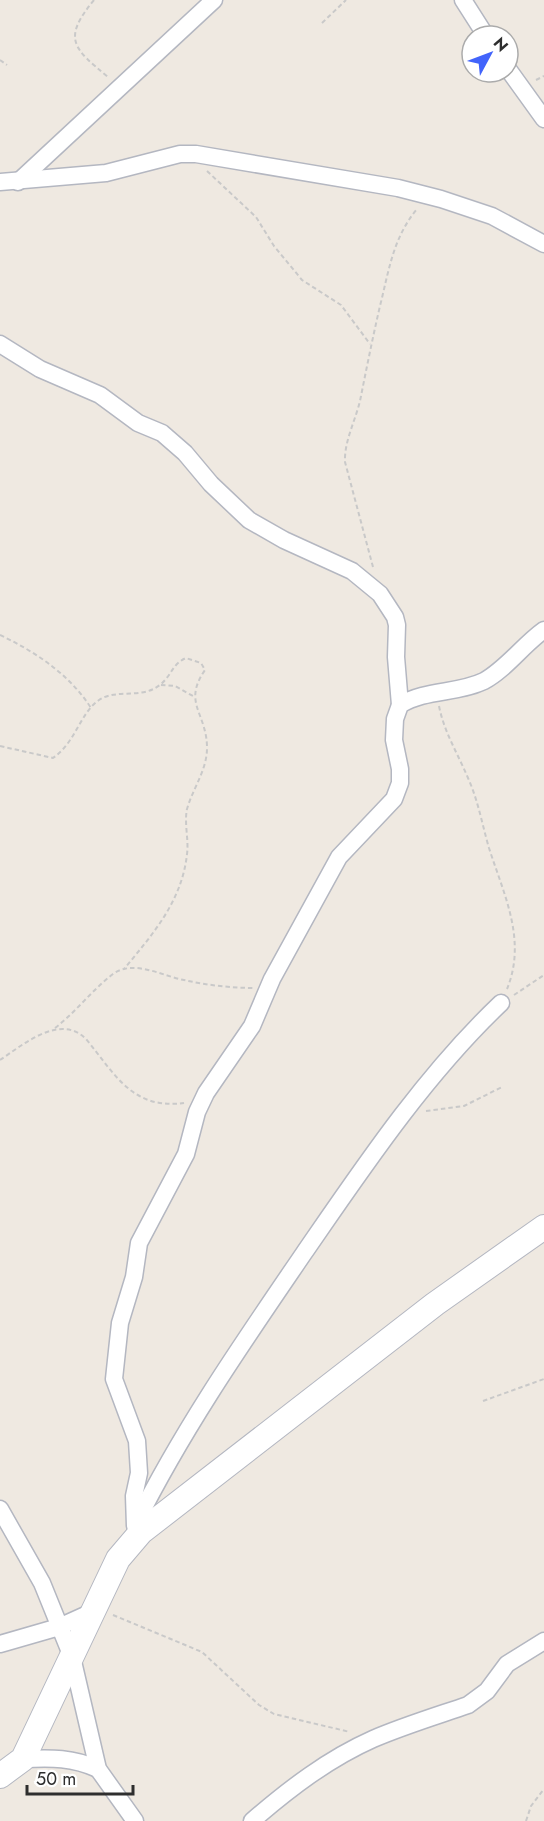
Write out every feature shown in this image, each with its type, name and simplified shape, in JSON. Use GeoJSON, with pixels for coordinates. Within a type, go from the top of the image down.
{"type":"FeatureCollection","features":[{"type":"Feature","properties":{"kind":"street"},"geometry":{"type":"LineString","coordinates":[[18,182],[214,0]]}},
{"type":"Feature","properties":{"kind":"street"},"geometry":{"type":"LineString","coordinates":[[463,0],[478,24]]}},
{"type":"Feature","properties":{"kind":"street"},"geometry":{"type":"LineString","coordinates":[[519,84],[544,119]]}},
{"type":"Feature","properties":{"kind":"street"},"geometry":{"type":"LineString","coordinates":[[0,182],[106,173],[171,156],[196,154],[398,188],[470,207],[544,244]]}},
{"type":"Feature","properties":{"kind":"street"},"geometry":{"type":"LineString","coordinates":[[0,344],[40,369],[100,395],[138,423],[162,433],[185,453],[211,484],[249,520],[284,540],[352,571],[380,594],[395,617],[397,625],[396,657],[400,705],[395,719],[394,740],[400,769],[400,783],[394,799],[339,857],[268,988],[252,1026],[206,1093],[197,1112],[186,1154],[174,1181],[139,1242],[134,1277],[120,1323],[114,1378],[137,1441],[138,1473],[134,1496],[132,1536]]}},
{"type":"Feature","properties":{"kind":"street"},"geometry":{"type":"LineString","coordinates":[[400,705],[436,691],[455,690],[483,681],[496,673],[544,630]]}},
{"type":"Feature","properties":{"kind":"street"},"geometry":{"type":"LineString","coordinates":[[0,1776],[23,1759],[92,1610],[180,1442],[222,1373],[352,1183],[463,1041],[501,1003]]}},
{"type":"Feature","properties":{"kind":"street"},"geometry":{"type":"LineString","coordinates":[[132,1536],[141,1532],[416,1318],[544,1227]]}},
{"type":"Feature","properties":{"kind":"street"},"geometry":{"type":"LineString","coordinates":[[0,1509],[42,1582],[72,1657],[98,1768],[135,1821]]}},
{"type":"Feature","properties":{"kind":"street"},"geometry":{"type":"LineString","coordinates":[[0,1644],[59,1627],[92,1610]]}},
{"type":"Feature","properties":{"kind":"street"},"geometry":{"type":"LineString","coordinates":[[252,1821],[317,1770],[373,1739],[468,1705],[487,1691],[507,1664],[544,1641]]}},
{"type":"Feature","properties":{"kind":"street"},"geometry":{"type":"LineString","coordinates":[[23,1759],[58,1757],[79,1760],[98,1768]]}},
{"type":"Feature","properties":{"kind":"path"},"geometry":{"type":"LineString","coordinates":[[94,0],[77,24],[75,35],[77,47],[93,66],[119,87]]}},
{"type":"Feature","properties":{"kind":"path"},"geometry":{"type":"LineString","coordinates":[[322,23],[346,0]]}},
{"type":"Feature","properties":{"kind":"path"},"geometry":{"type":"LineString","coordinates":[[0,60],[7,65]]}},
{"type":"Feature","properties":{"kind":"path"},"geometry":{"type":"LineString","coordinates":[[204,169],[256,217],[274,246],[302,279],[341,305],[370,345]]}},
{"type":"Feature","properties":{"kind":"path"},"geometry":{"type":"LineString","coordinates":[[374,572],[345,462],[345,453],[361,398],[370,345],[398,238],[403,225],[428,196]]}},
{"type":"Feature","properties":{"kind":"path"},"geometry":{"type":"LineString","coordinates":[[0,635],[45,660],[67,679],[91,708]]}},
{"type":"Feature","properties":{"kind":"path"},"geometry":{"type":"LineString","coordinates":[[161,685],[175,663],[186,658],[201,663],[205,670],[197,681],[193,696]]}},
{"type":"Feature","properties":{"kind":"path"},"geometry":{"type":"LineString","coordinates":[[0,746],[53,758],[66,749],[91,708],[99,700],[112,695],[134,695],[161,685],[175,686],[193,696],[203,718],[207,748],[201,776],[187,810],[187,855],[178,895],[153,934],[124,969],[113,975],[75,1013],[53,1030],[0,1060]]}},
{"type":"Feature","properties":{"kind":"path"},"geometry":{"type":"LineString","coordinates":[[436,691],[442,722],[469,779],[509,906],[516,952],[513,974],[501,1003]]}},
{"type":"Feature","properties":{"kind":"path"},"geometry":{"type":"LineString","coordinates":[[124,969],[153,971],[184,980],[268,988]]}},
{"type":"Feature","properties":{"kind":"path"},"geometry":{"type":"LineString","coordinates":[[501,1003],[544,975]]}},
{"type":"Feature","properties":{"kind":"path"},"geometry":{"type":"LineString","coordinates":[[53,1030],[67,1028],[78,1031],[133,1094],[145,1100],[171,1104],[187,1102],[206,1093]]}},
{"type":"Feature","properties":{"kind":"path"},"geometry":{"type":"LineString","coordinates":[[405,1114],[464,1106],[502,1087]]}},
{"type":"Feature","properties":{"kind":"path"},"geometry":{"type":"LineString","coordinates":[[483,1401],[544,1379]]}},
{"type":"Feature","properties":{"kind":"path"},"geometry":{"type":"LineString","coordinates":[[92,1610],[202,1652],[251,1698],[274,1714],[334,1726],[373,1739]]}},
{"type":"Feature","properties":{"kind":"path"},"geometry":{"type":"LineString","coordinates":[[526,1821],[531,1806],[544,1789]]}}]}
